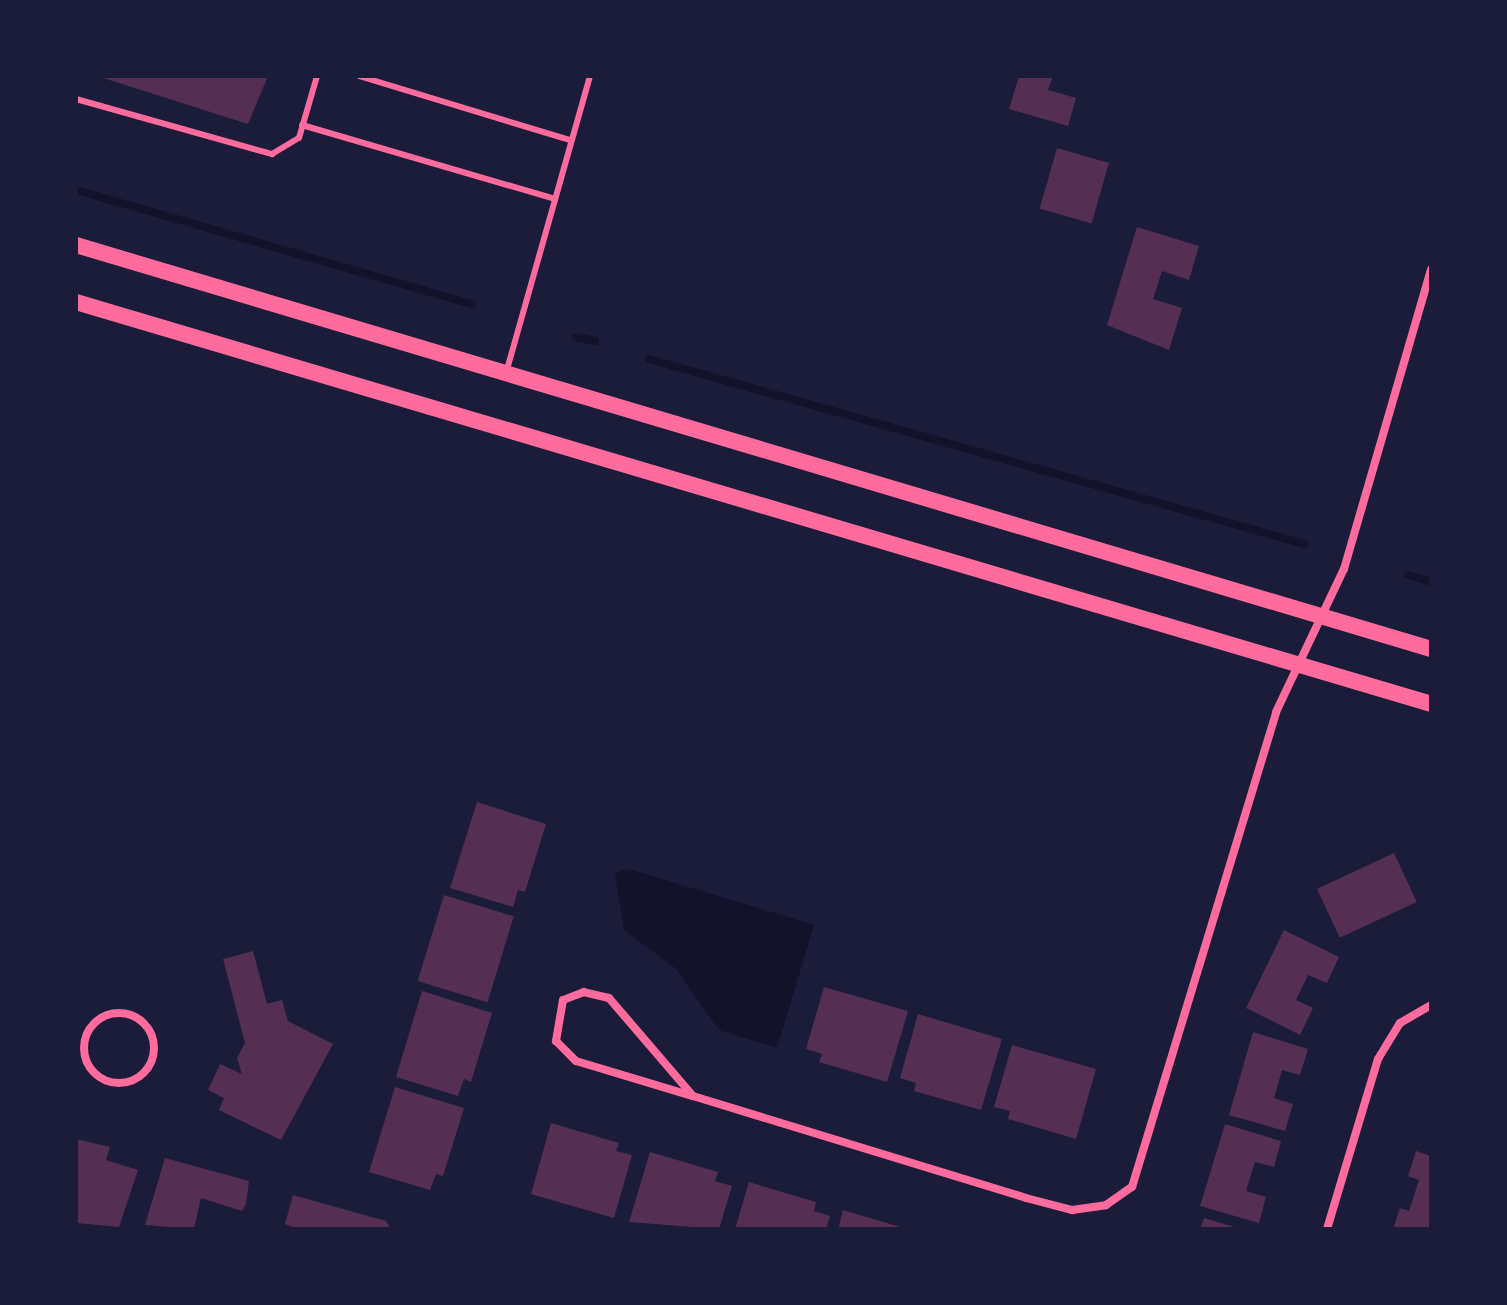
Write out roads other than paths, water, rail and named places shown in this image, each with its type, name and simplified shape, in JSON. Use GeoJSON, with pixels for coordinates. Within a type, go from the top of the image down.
{"type":"FeatureCollection","features":[{"type":"Feature","properties":{"kind":"main road"},"geometry":{"type":"LineString","coordinates":[[76,245],[1431,649]]}},
{"type":"Feature","properties":{"kind":"main road"},"geometry":{"type":"LineString","coordinates":[[76,302],[1431,704]]}},
{"type":"Feature","properties":{"kind":"street"},"geometry":{"type":"LineString","coordinates":[[693,1096],[609,998],[584,992],[563,1000],[556,1041],[576,1061],[1072,1210],[1120,1199],[1141,1168],[1276,712],[1344,569],[1426,300],[1431,269]]}},
{"type":"Feature","properties":{"kind":"street"},"geometry":{"type":"LineString","coordinates":[[1327,1229],[1378,1059],[1400,1023],[1431,1005]]}},
{"type":"Feature","properties":{"kind":"street"},"geometry":{"type":"LineString","coordinates":[[104,1015],[135,1016],[154,1040],[147,1071],[119,1084],[91,1070],[80,1055],[91,1025],[104,1015]]}},
{"type":"Feature","properties":{"kind":"lane"},"geometry":{"type":"LineString","coordinates":[[76,99],[259,154],[286,148],[302,125],[317,76]]}},
{"type":"Feature","properties":{"kind":"lane"},"geometry":{"type":"LineString","coordinates":[[359,76],[570,140]]}},
{"type":"Feature","properties":{"kind":"lane"},"geometry":{"type":"LineString","coordinates":[[506,373],[552,198],[589,77],[580,76]]}},
{"type":"Feature","properties":{"kind":"lane"},"geometry":{"type":"LineString","coordinates":[[302,125],[552,198]]}},
{"type":"Feature","properties":{"kind":"waterway"},"geometry":{"type":"LineString","coordinates":[[76,190],[472,304]]}},
{"type":"Feature","properties":{"kind":"waterway"},"geometry":{"type":"LineString","coordinates":[[576,337],[595,341]]}},
{"type":"Feature","properties":{"kind":"waterway"},"geometry":{"type":"LineString","coordinates":[[649,359],[1304,544]]}},
{"type":"Feature","properties":{"kind":"waterway"},"geometry":{"type":"LineString","coordinates":[[1408,575],[1431,582]]}}]}
